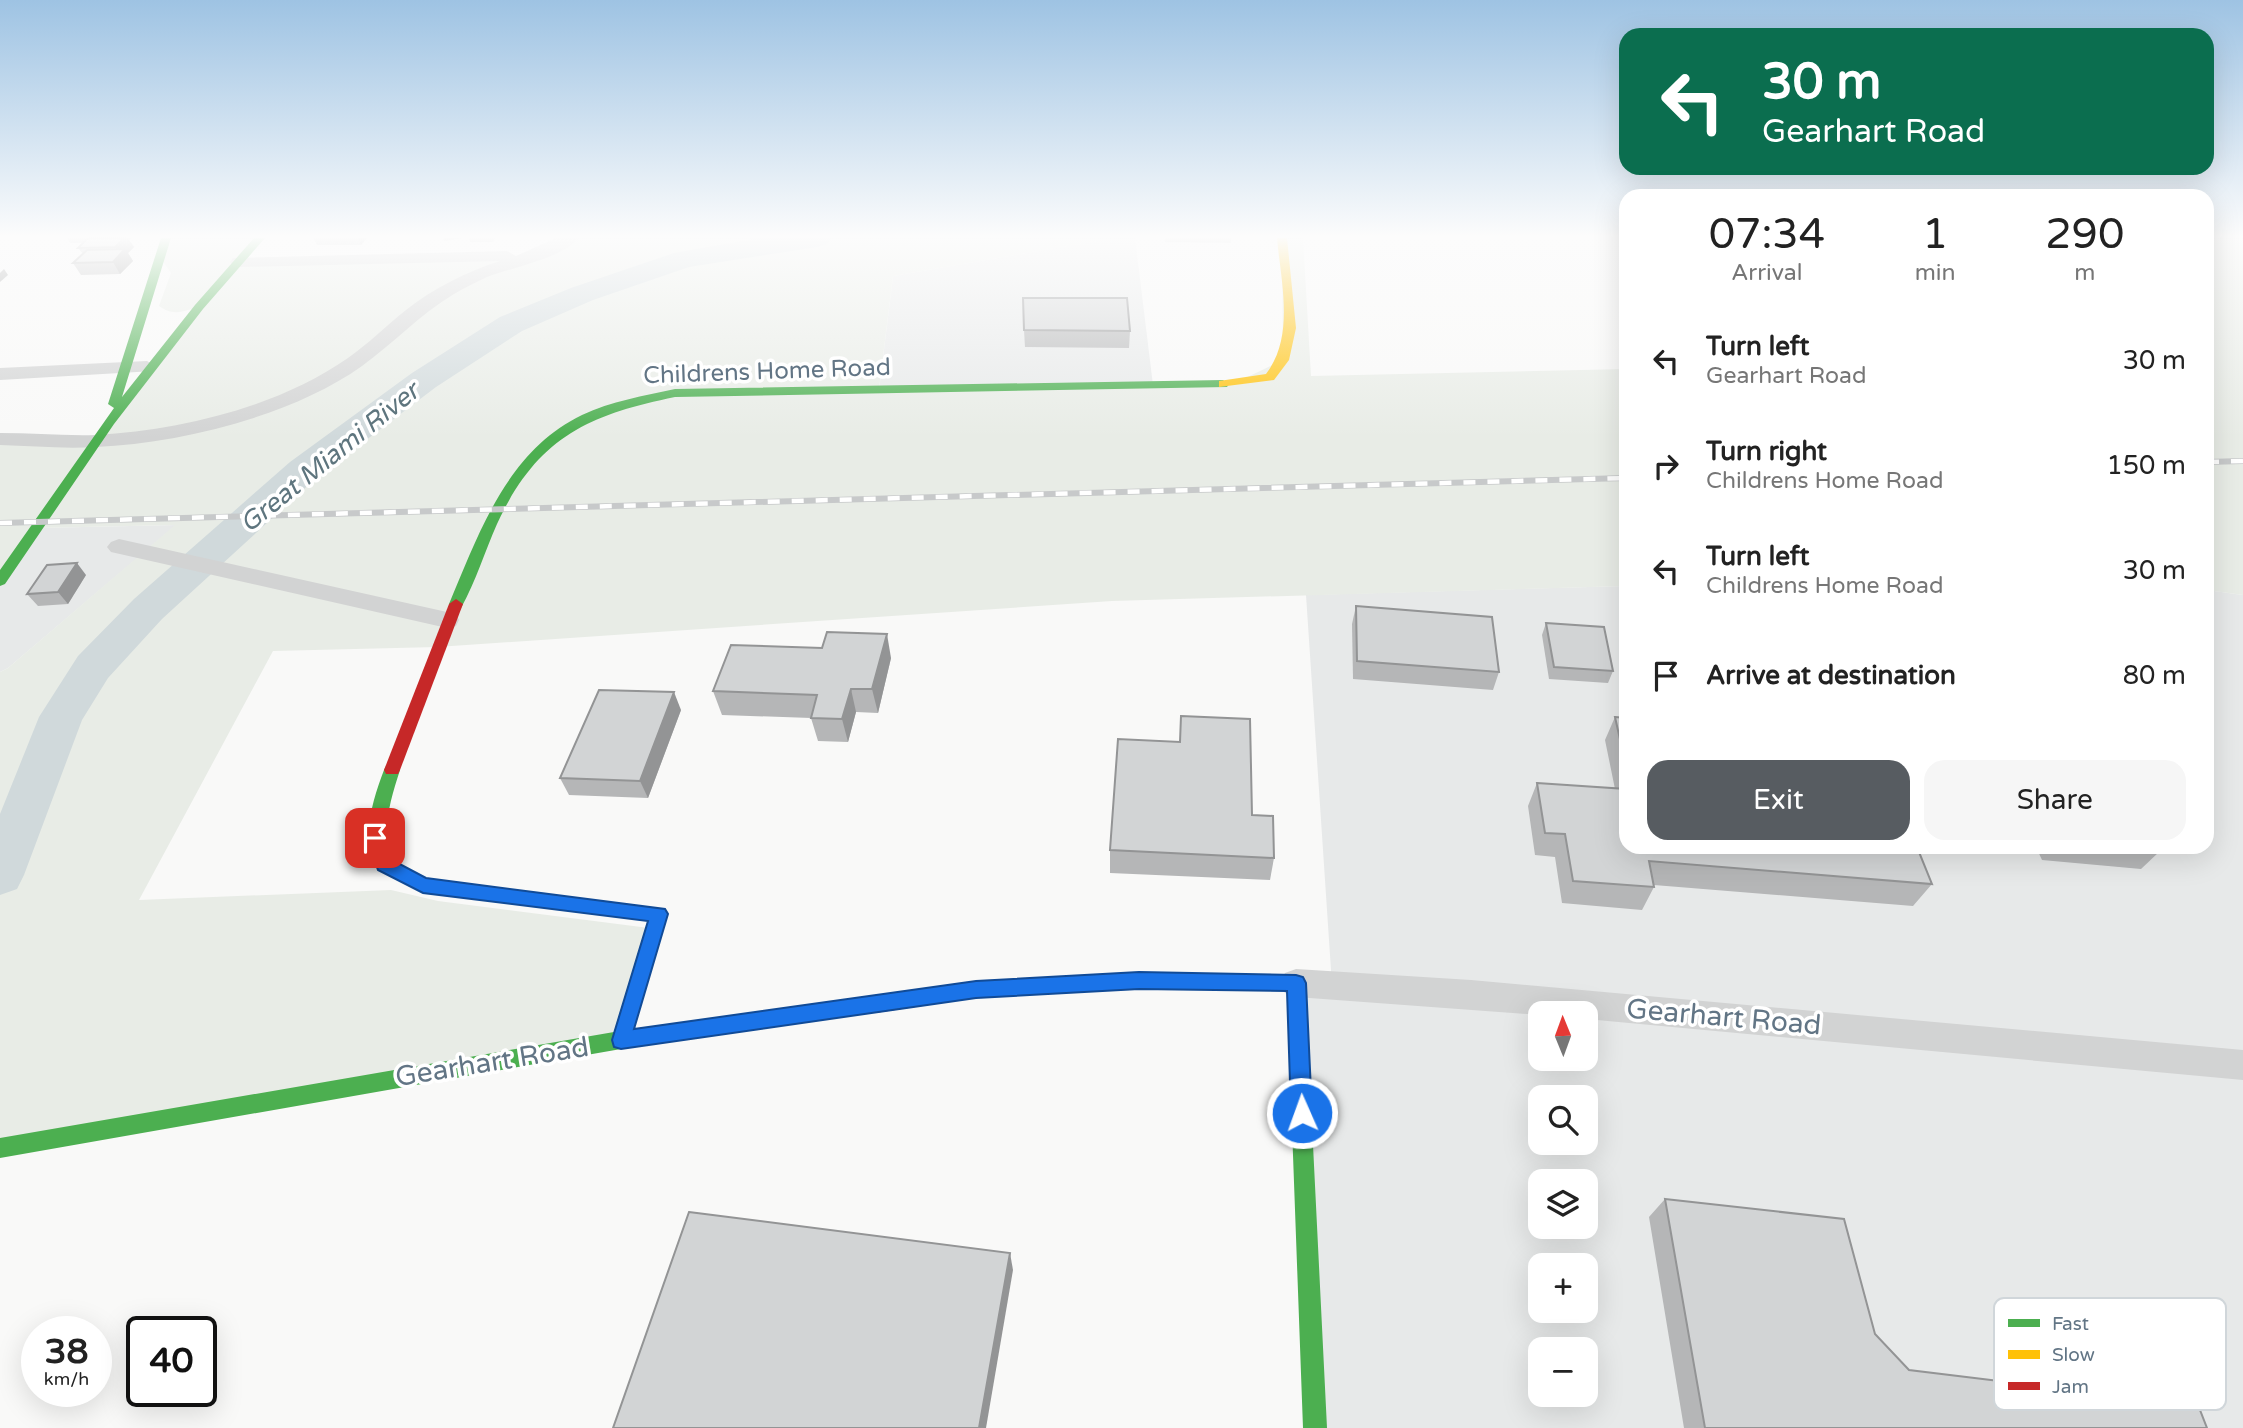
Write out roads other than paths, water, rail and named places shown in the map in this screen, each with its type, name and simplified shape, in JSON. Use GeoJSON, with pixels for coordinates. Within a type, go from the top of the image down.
{"type":"FeatureCollection","features":[{"type":"Feature","properties":{"kind":"street"},"geometry":{"type":"LineString","coordinates":[[109,422],[145,305]]}},
{"type":"Feature","properties":{"kind":"street"},"geometry":{"type":"LineString","coordinates":[[0,581],[109,422],[204,305]]}},
{"type":"Feature","properties":{"kind":"street"},"geometry":{"type":"LineString","coordinates":[[0,439],[96,441],[198,427],[265,408],[308,390],[355,362],[426,305]]}},
{"type":"Feature","properties":{"kind":"street","name":"Childrens Home Road"},"geometry":{"type":"LineString","coordinates":[[621,1040],[659,914],[423,886],[384,864],[375,838],[387,783],[447,620],[496,514],[522,470],[545,443],[570,423],[600,408],[634,399],[675,393],[1233,384],[1270,377],[1283,360],[1290,328],[1288,305]]}},
{"type":"Feature","properties":{"kind":"street"},"geometry":{"type":"LineString","coordinates":[[0,374],[153,367]]}},
{"type":"Feature","properties":{"kind":"street"},"geometry":{"type":"LineString","coordinates":[[119,547],[447,620]]}},
{"type":"Feature","properties":{"kind":"street","name":"Gearhart Road"},"geometry":{"type":"LineString","coordinates":[[0,1149],[621,1040],[976,990],[1139,980],[1296,983],[1471,994],[2243,1065]]}},
{"type":"Feature","properties":{"kind":"street"},"geometry":{"type":"LineString","coordinates":[[1296,983],[1315,1428]]}},
{"type":"Feature","properties":{"kind":"waterway","name":"Great Miami River"},"geometry":{"type":"LineString","coordinates":[[0,875],[61,717],[93,667],[148,609],[303,470],[424,380],[511,324],[557,305]]}},
{"type":"Feature","properties":{"kind":"railway"},"geometry":{"type":"LineString","coordinates":[[2214,462],[2243,461]]}},
{"type":"Feature","properties":{"kind":"railway"},"geometry":{"type":"LineString","coordinates":[[0,523],[1619,478]]}}]}
